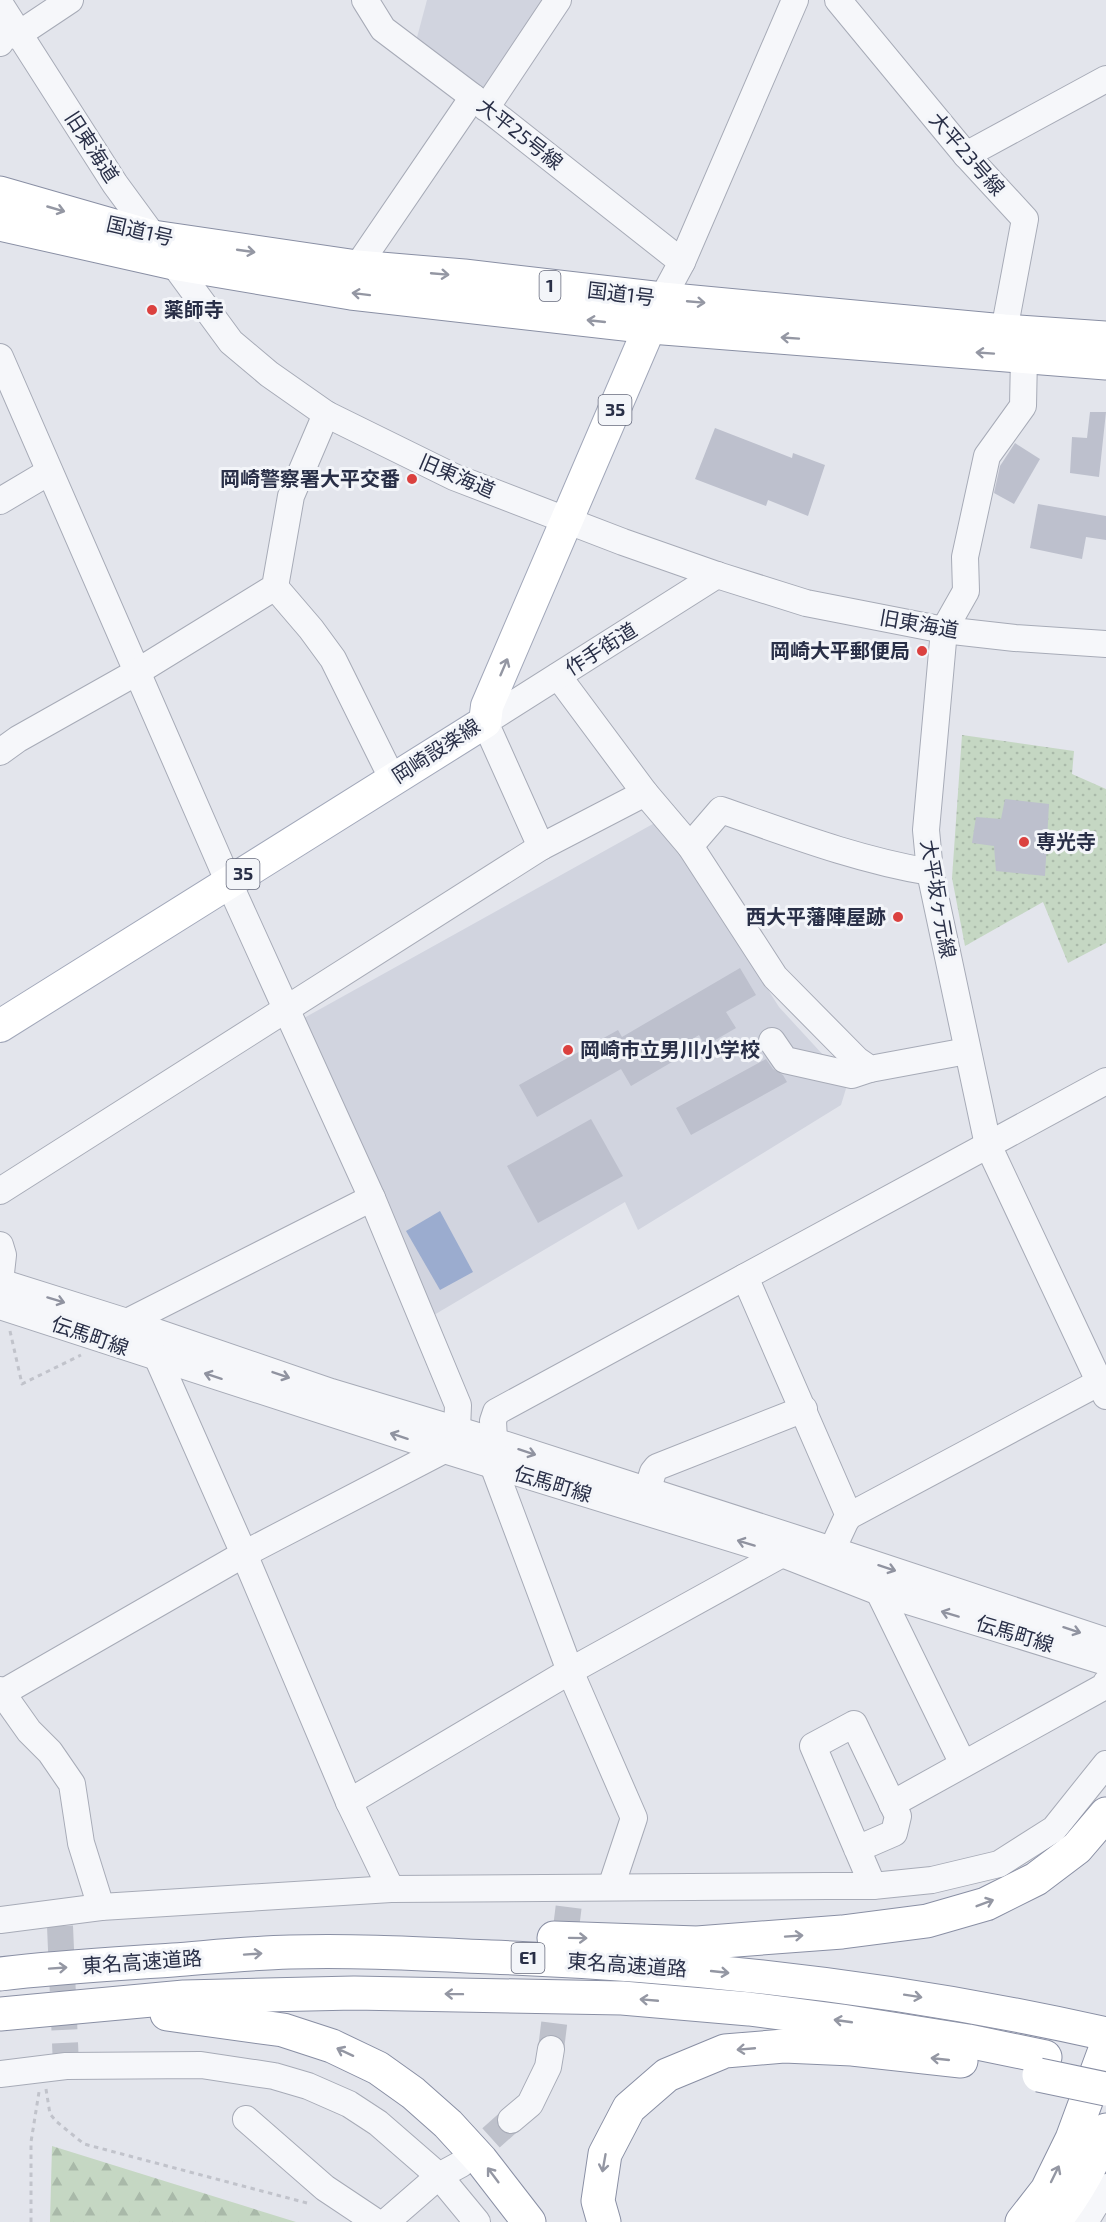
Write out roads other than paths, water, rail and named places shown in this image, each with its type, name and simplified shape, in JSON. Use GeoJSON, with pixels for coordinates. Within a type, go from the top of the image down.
{"type":"FeatureCollection","features":[{"type":"Feature","properties":{"kind":"highway","name":"国道1号"},"geometry":{"type":"LineString","coordinates":[[0,193],[153,237],[357,267],[464,276],[656,313],[1024,356],[1106,363]]}},
{"type":"Feature","properties":{"kind":"highway","name":"国道1号"},"geometry":{"type":"LineString","coordinates":[[0,225],[173,263],[351,293],[656,313],[1106,338]]}},
{"type":"Feature","properties":{"kind":"highway"},"geometry":{"type":"LineString","coordinates":[[289,1952],[436,1938],[585,1938],[697,1943],[842,1932],[927,1921],[986,1904],[1035,1879],[1077,1848],[1106,1814]]}},
{"type":"Feature","properties":{"kind":"highway","name":"東名高速道路"},"geometry":{"type":"LineString","coordinates":[[0,1974],[289,1952],[404,1953],[565,1959],[672,1967],[832,1984],[957,2003],[1106,2034]]}},
{"type":"Feature","properties":{"kind":"highway","name":"東名高速道路"},"geometry":{"type":"LineString","coordinates":[[0,2014],[184,1997],[496,1994],[622,1998],[749,2009],[842,2021],[968,2041],[1042,2066],[1106,2070]]}},
{"type":"Feature","properties":{"kind":"highway"},"geometry":{"type":"LineString","coordinates":[[0,2014],[176,2014],[283,2030],[332,2046],[378,2068],[413,2093],[448,2124],[481,2160],[529,2222]]}},
{"type":"Feature","properties":{"kind":"highway"},"geometry":{"type":"LineString","coordinates":[[604,2222],[598,2201],[605,2154],[629,2108],[667,2075],[725,2051],[784,2046],[852,2049],[959,2061],[1042,2066],[1106,2089]]}},
{"type":"Feature","properties":{"kind":"highway"},"geometry":{"type":"LineString","coordinates":[[1022,2222],[1047,2190],[1072,2139],[1106,2047]]}},
{"type":"Feature","properties":{"kind":"highway"},"geometry":{"type":"LineString","coordinates":[[1054,2222],[1068,2204],[1099,2148],[1106,2130]]}},
{"type":"Feature","properties":{"kind":"main road","name":"岡崎設楽線"},"geometry":{"type":"LineString","coordinates":[[0,1026],[485,722],[487,706],[656,313]]}},
{"type":"Feature","properties":{"kind":"street"},"geometry":{"type":"LineString","coordinates":[[10,39],[70,0]]}},
{"type":"Feature","properties":{"kind":"street","name":"大平25号線"},"geometry":{"type":"LineString","coordinates":[[366,0],[383,29],[682,262]]}},
{"type":"Feature","properties":{"kind":"street"},"geometry":{"type":"LineString","coordinates":[[357,267],[558,0]]}},
{"type":"Feature","properties":{"kind":"street"},"geometry":{"type":"LineString","coordinates":[[656,313],[682,262],[795,0]]}},
{"type":"Feature","properties":{"kind":"street","name":"大平23号線"},"geometry":{"type":"LineString","coordinates":[[838,0],[966,155],[1025,219],[1004,331]]}},
{"type":"Feature","properties":{"kind":"street","name":"旧東海道"},"geometry":{"type":"LineString","coordinates":[[0,4],[10,39],[231,342],[269,374],[326,414],[454,477],[717,575],[806,603],[944,630],[1106,645]]}},
{"type":"Feature","properties":{"kind":"street"},"geometry":{"type":"LineString","coordinates":[[966,155],[1106,79]]}},
{"type":"Feature","properties":{"kind":"street","name":"大平坂ヶ元線"},"geometry":{"type":"LineString","coordinates":[[1024,356],[1023,406],[987,456],[964,557],[966,591],[944,630],[926,830],[930,872],[988,1145],[1103,1389]]}},
{"type":"Feature","properties":{"kind":"street"},"geometry":{"type":"LineString","coordinates":[[0,357],[229,883],[372,1198],[458,1406],[450,1440],[1,1691],[29,1731],[50,1752],[72,1784],[81,1843],[101,1907]]}},
{"type":"Feature","properties":{"kind":"street"},"geometry":{"type":"LineString","coordinates":[[0,752],[18,739],[137,672],[275,587],[291,496],[326,414]]}},
{"type":"Feature","properties":{"kind":"street"},"geometry":{"type":"LineString","coordinates":[[0,501],[49,472]]}},
{"type":"Feature","properties":{"kind":"street","name":"作手街道"},"geometry":{"type":"LineString","coordinates":[[485,722],[717,575]]}},
{"type":"Feature","properties":{"kind":"street"},"geometry":{"type":"LineString","coordinates":[[275,587],[333,659],[393,780]]}},
{"type":"Feature","properties":{"kind":"street"},"geometry":{"type":"LineString","coordinates":[[558,676],[645,793],[690,846],[775,977],[857,1060],[870,1069]]}},
{"type":"Feature","properties":{"kind":"street"},"geometry":{"type":"LineString","coordinates":[[485,722],[541,847]]}},
{"type":"Feature","properties":{"kind":"street"},"geometry":{"type":"LineString","coordinates":[[0,1191],[541,847],[645,793]]}},
{"type":"Feature","properties":{"kind":"street"},"geometry":{"type":"LineString","coordinates":[[690,846],[721,810],[836,850],[890,865],[930,872]]}},
{"type":"Feature","properties":{"kind":"street"},"geometry":{"type":"LineString","coordinates":[[772,1041],[785,1060],[852,1075],[870,1069],[967,1051]]}},
{"type":"Feature","properties":{"kind":"street"},"geometry":{"type":"LineString","coordinates":[[610,1887],[634,1818],[570,1671],[493,1453],[493,1421],[496,1412],[1106,1081]]}},
{"type":"Feature","properties":{"kind":"street"},"geometry":{"type":"LineString","coordinates":[[127,1322],[372,1198]]}},
{"type":"Feature","properties":{"kind":"street"},"geometry":{"type":"LineString","coordinates":[[0,1245],[3,1255],[1,1294]]}},
{"type":"Feature","properties":{"kind":"street"},"geometry":{"type":"LineString","coordinates":[[745,1277],[849,1516]]}},
{"type":"Feature","properties":{"kind":"street","name":"伝馬町線"},"geometry":{"type":"LineString","coordinates":[[1,1294],[127,1322],[331,1392],[450,1440]]}},
{"type":"Feature","properties":{"kind":"street","name":"伝馬町線"},"geometry":{"type":"LineString","coordinates":[[1,1294],[109,1341],[158,1359],[493,1453],[782,1554],[879,1592],[1106,1662]]}},
{"type":"Feature","properties":{"kind":"street"},"geometry":{"type":"LineString","coordinates":[[158,1359],[349,1802],[391,1889]]}},
{"type":"Feature","properties":{"kind":"street"},"geometry":{"type":"LineString","coordinates":[[832,1550],[844,1521],[849,1516],[1103,1389]]}},
{"type":"Feature","properties":{"kind":"street"},"geometry":{"type":"LineString","coordinates":[[646,1491],[657,1467],[804,1409]]}},
{"type":"Feature","properties":{"kind":"street","name":"伝馬町線"},"geometry":{"type":"LineString","coordinates":[[493,1453],[646,1491],[1106,1641]]}},
{"type":"Feature","properties":{"kind":"street"},"geometry":{"type":"LineString","coordinates":[[349,1802],[570,1671],[782,1554]]}},
{"type":"Feature","properties":{"kind":"street"},"geometry":{"type":"LineString","coordinates":[[879,1592],[963,1764]]}},
{"type":"Feature","properties":{"kind":"street"},"geometry":{"type":"LineString","coordinates":[[892,1804],[1105,1686],[1106,1683]]}},
{"type":"Feature","properties":{"kind":"street"},"geometry":{"type":"LineString","coordinates":[[857,1849],[894,1833],[898,1816],[854,1724],[813,1746],[857,1849],[873,1886]]}},
{"type":"Feature","properties":{"kind":"street"},"geometry":{"type":"LineString","coordinates":[[0,1920],[61,1919],[101,1907],[391,1889],[568,1897],[610,1887],[873,1886],[932,1880],[999,1864],[1054,1829],[1106,1764]]}},
{"type":"Feature","properties":{"kind":"street"},"geometry":{"type":"LineString","coordinates":[[511,2120],[531,2104],[548,2067],[551,2049]]}},
{"type":"Feature","properties":{"kind":"street"},"geometry":{"type":"LineString","coordinates":[[0,2074],[66,2066],[201,2065],[274,2076],[308,2086],[349,2104],[378,2123],[439,2176],[477,2222]]}},
{"type":"Feature","properties":{"kind":"street"},"geometry":{"type":"LineString","coordinates":[[246,2119],[325,2188],[376,2222]]}},
{"type":"Feature","properties":{"kind":"street"},"geometry":{"type":"LineString","coordinates":[[386,2222],[439,2176],[461,2164]]}},
{"type":"Feature","properties":{"kind":"street"},"geometry":{"type":"LineString","coordinates":[[1085,2222],[1106,2187]]}},
{"type":"Feature","properties":{"kind":"water"},"geometry":{"type":"Polygon","coordinates":[[[440,1211],[473,1272],[440,1290],[406,1231],[440,1211]]]}},
{"type":"Feature","properties":{"kind":"tunnel"},"geometry":{"type":"LineString","coordinates":[[551,2049],[569,1904]]}},
{"type":"Feature","properties":{"kind":"tunnel"},"geometry":{"type":"LineString","coordinates":[[60,1926],[66,2066]]}},
{"type":"Feature","properties":{"kind":"tunnel"},"geometry":{"type":"LineString","coordinates":[[462,2164],[511,2120]]}},
{"type":"Feature","properties":{"kind":"place","name":"薬師寺"},"geometry":{"type":"Point","coordinates":[152,310]}},
{"type":"Feature","properties":{"kind":"place","name":"岡崎警察署大平交番"},"geometry":{"type":"Point","coordinates":[412,479]}},
{"type":"Feature","properties":{"kind":"place","name":"岡崎大平郵便局"},"geometry":{"type":"Point","coordinates":[922,651]}},
{"type":"Feature","properties":{"kind":"place","name":"専光寺"},"geometry":{"type":"Point","coordinates":[1024,842]}},
{"type":"Feature","properties":{"kind":"place","name":"西大平藩陣屋跡"},"geometry":{"type":"Point","coordinates":[898,917]}},
{"type":"Feature","properties":{"kind":"place","name":"岡崎市立男川小学校"},"geometry":{"type":"Point","coordinates":[568,1050]}}]}
